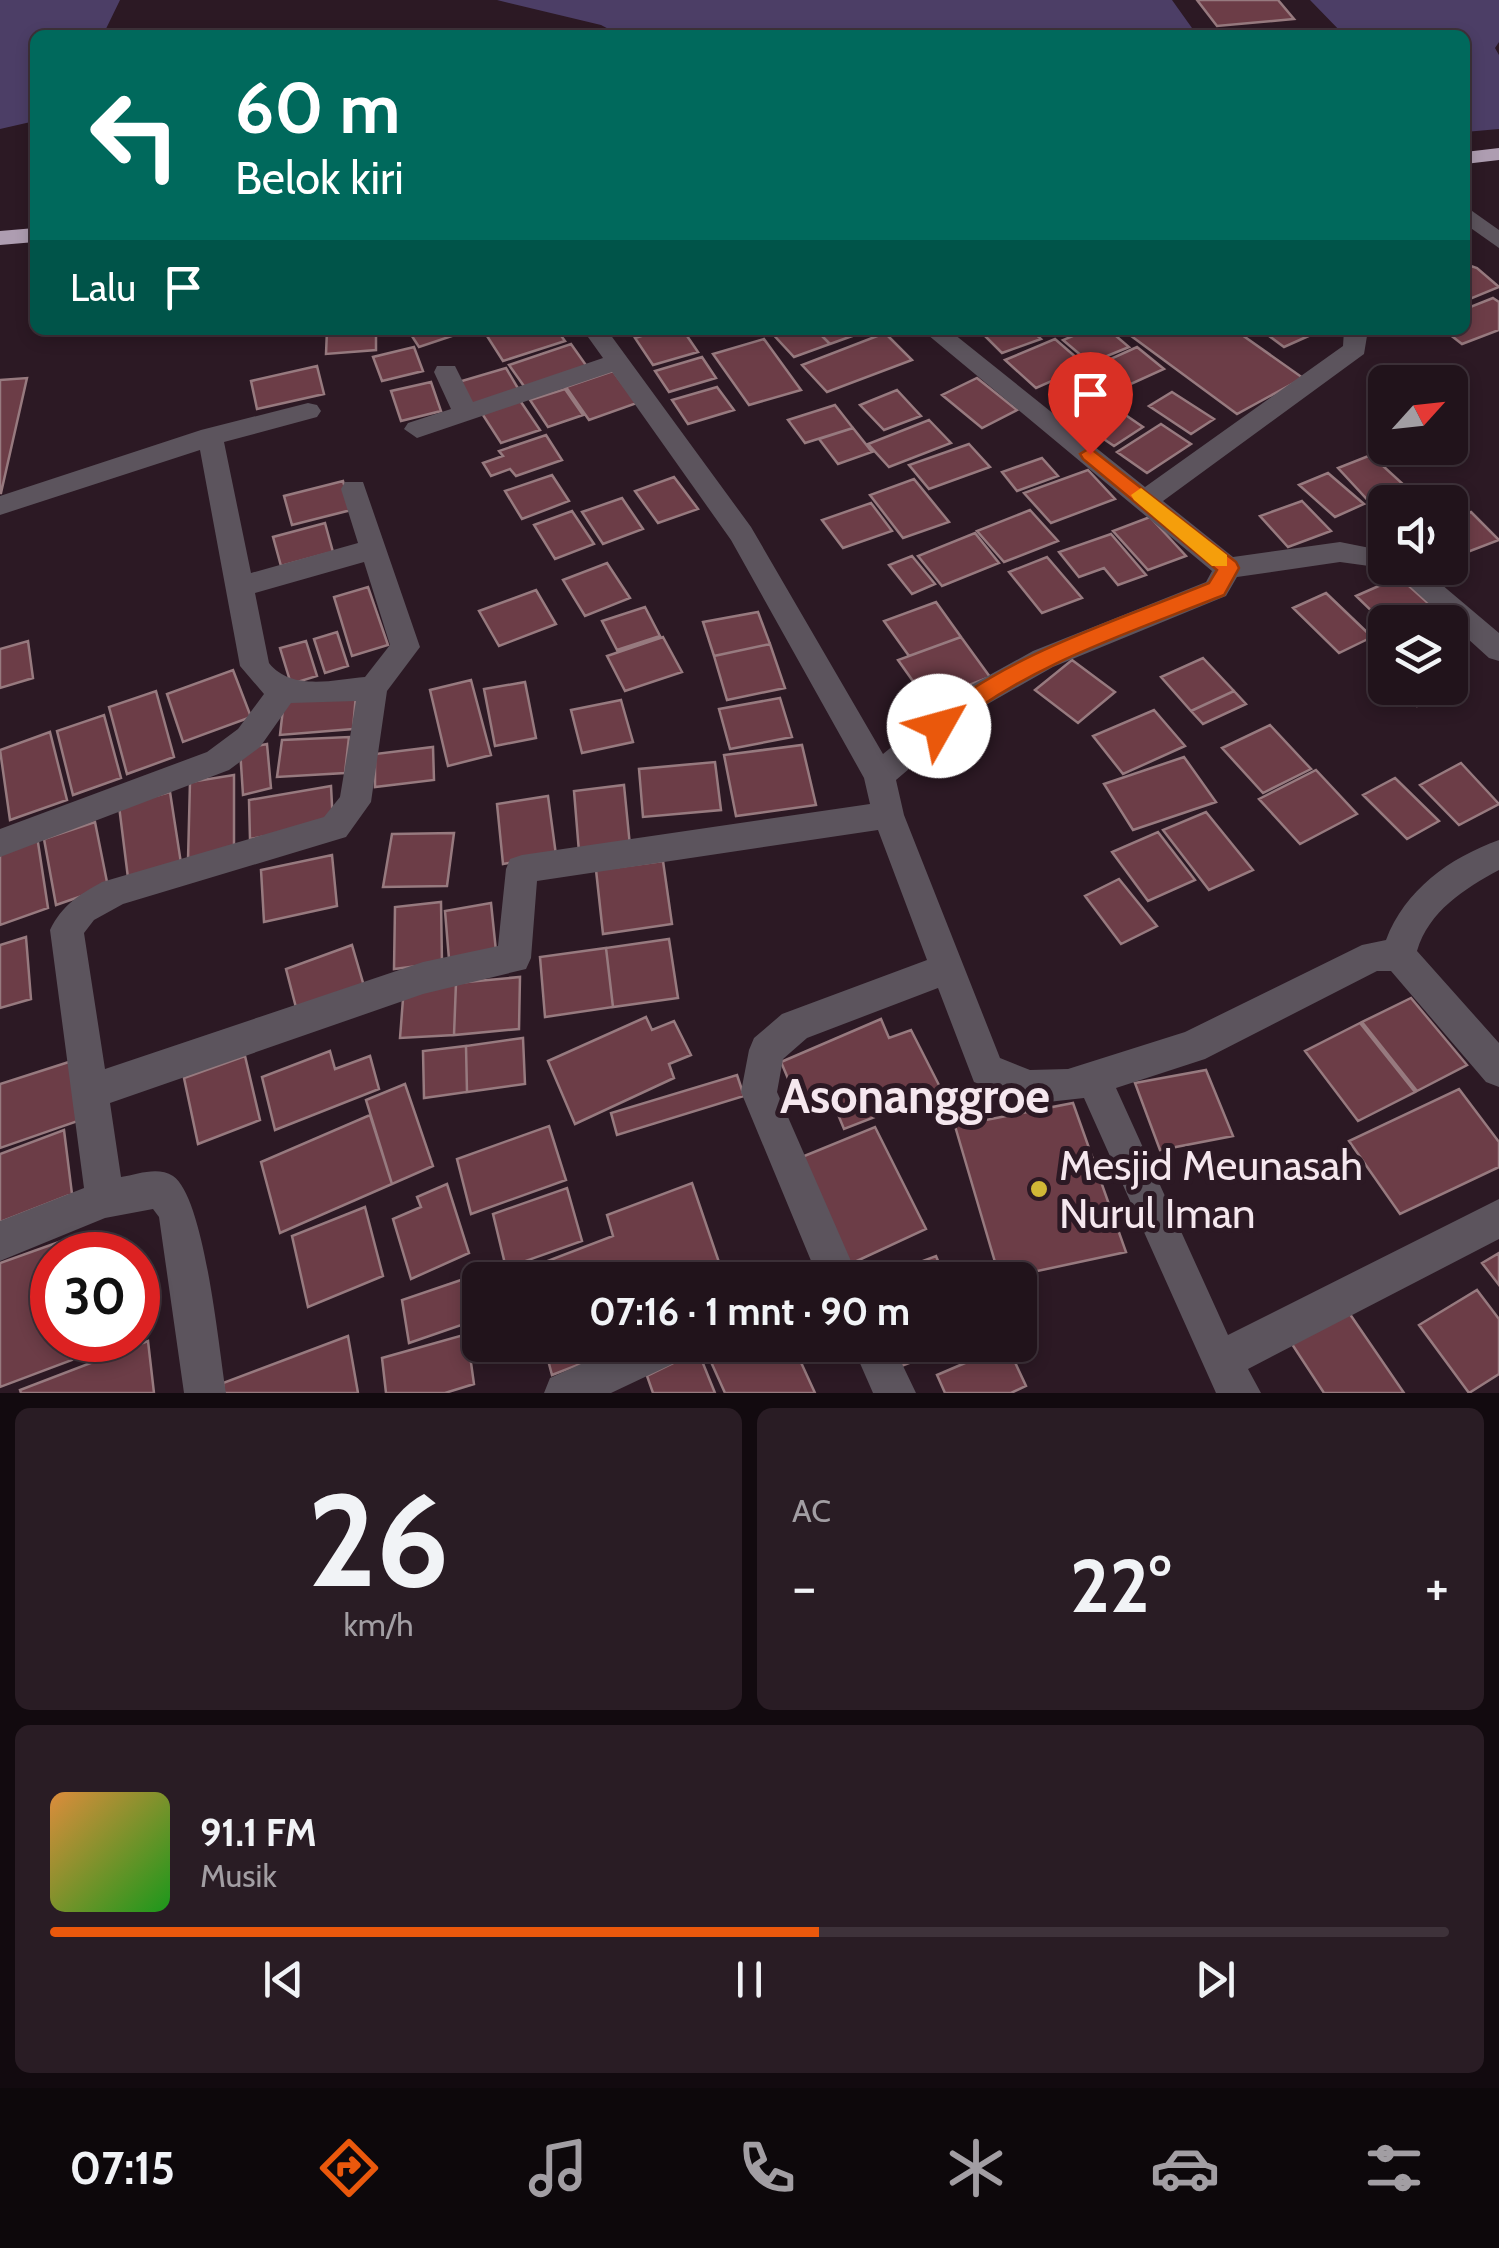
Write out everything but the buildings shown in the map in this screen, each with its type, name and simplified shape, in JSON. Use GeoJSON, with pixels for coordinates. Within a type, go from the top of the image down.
{"type":"FeatureCollection","features":[{"type":"Feature","properties":{"kind":"highway"},"geometry":{"type":"LineString","coordinates":[[1470,157],[1499,154]]}},
{"type":"Feature","properties":{"kind":"highway"},"geometry":{"type":"LineString","coordinates":[[0,238],[30,235]]}},
{"type":"Feature","properties":{"kind":"street"},"geometry":{"type":"LineString","coordinates":[[1470,218],[1499,241]]}},
{"type":"Feature","properties":{"kind":"street"},"geometry":{"type":"LineString","coordinates":[[599,335],[741,534],[880,776],[888,815],[988,1070],[1030,1087],[1068,1086],[1192,1048],[1374,956],[1399,954]]}},
{"type":"Feature","properties":{"kind":"street"},"geometry":{"type":"LineString","coordinates":[[940,335],[1228,568],[1340,552],[1368,558]]}},
{"type":"Feature","properties":{"kind":"street"},"geometry":{"type":"LineString","coordinates":[[1147,500],[1354,348],[1355,335]]}},
{"type":"Feature","properties":{"kind":"street"},"geometry":{"type":"LineString","coordinates":[[418,429],[464,410],[620,360]]}},
{"type":"Feature","properties":{"kind":"street"},"geometry":{"type":"LineString","coordinates":[[446,372],[464,410]]}},
{"type":"Feature","properties":{"kind":"street"},"geometry":{"type":"LineString","coordinates":[[0,506],[210,436],[308,411]]}},
{"type":"Feature","properties":{"kind":"street"},"geometry":{"type":"LineString","coordinates":[[210,436],[255,666],[263,682],[282,692],[372,688]]}},
{"type":"Feature","properties":{"kind":"street"},"geometry":{"type":"LineString","coordinates":[[106,1199],[67,930],[82,910],[114,892],[335,827],[355,802],[372,688],[405,647],[354,489]]}},
{"type":"Feature","properties":{"kind":"street"},"geometry":{"type":"LineString","coordinates":[[241,586],[374,549]]}},
{"type":"Feature","properties":{"kind":"street"},"geometry":{"type":"LineString","coordinates":[[880,776],[968,701],[1043,659],[1216,589],[1228,568]]}},
{"type":"Feature","properties":{"kind":"street"},"geometry":{"type":"LineString","coordinates":[[1424,585],[1499,650]]}},
{"type":"Feature","properties":{"kind":"street"},"geometry":{"type":"LineString","coordinates":[[0,843],[218,761],[249,738],[282,692]]}},
{"type":"Feature","properties":{"kind":"street"},"geometry":{"type":"LineString","coordinates":[[92,1091],[423,978],[514,958],[522,870],[888,815]]}},
{"type":"Feature","properties":{"kind":"street"},"geometry":{"type":"LineString","coordinates":[[1499,854],[1440,888],[1399,936],[1399,954],[1499,1070]]}},
{"type":"Feature","properties":{"kind":"street"},"geometry":{"type":"LineString","coordinates":[[823,1262],[759,1092],[767,1050],[795,1026],[950,968]]}},
{"type":"Feature","properties":{"kind":"street"},"geometry":{"type":"LineString","coordinates":[[1094,1077],[1230,1377],[1499,1218]]}},
{"type":"Feature","properties":{"kind":"street"},"geometry":{"type":"LineString","coordinates":[[0,1241],[106,1199],[159,1189],[178,1216],[205,1393]]}},
{"type":"Feature","properties":{"kind":"street"},"geometry":{"type":"LineString","coordinates":[[565,1393],[632,1362]]}},
{"type":"Feature","properties":{"kind":"street"},"geometry":{"type":"LineString","coordinates":[[880,1362],[895,1393]]}},
{"type":"Feature","properties":{"kind":"shaded area"},"geometry":{"type":"Polygon","coordinates":[[[0,0],[120,0],[105,30],[30,30],[30,122],[0,129],[0,0]]]}},
{"type":"Feature","properties":{"kind":"shaded area"},"geometry":{"type":"Polygon","coordinates":[[[497,0],[1172,0],[1193,30],[610,30],[497,0]]]}},
{"type":"Feature","properties":{"kind":"shaded area"},"geometry":{"type":"Polygon","coordinates":[[[1310,0],[1499,0],[1499,42],[1495,48],[1499,55],[1499,129],[1470,132],[1470,30],[1339,30],[1310,0]]]}},
{"type":"Feature","properties":{"kind":"slow traffic"},"geometry":{"type":"LineString","coordinates":[[1141,495],[1220,560]]}},
{"type":"Feature","properties":{"kind":"place","name":"Mesjid Meunasah Nurul Iman"},"geometry":{"type":"Point","coordinates":[1039,1189]}},
{"type":"Feature","properties":{"kind":"district","name":"Asonanggroe"},"geometry":{"type":"Point","coordinates":[915,1096]}},
{"type":"Feature","properties":{"kind":"route"},"geometry":{"type":"LineString","coordinates":[[939,726],[968,701],[1043,659],[1216,589],[1228,568],[1090,454]]}}]}
